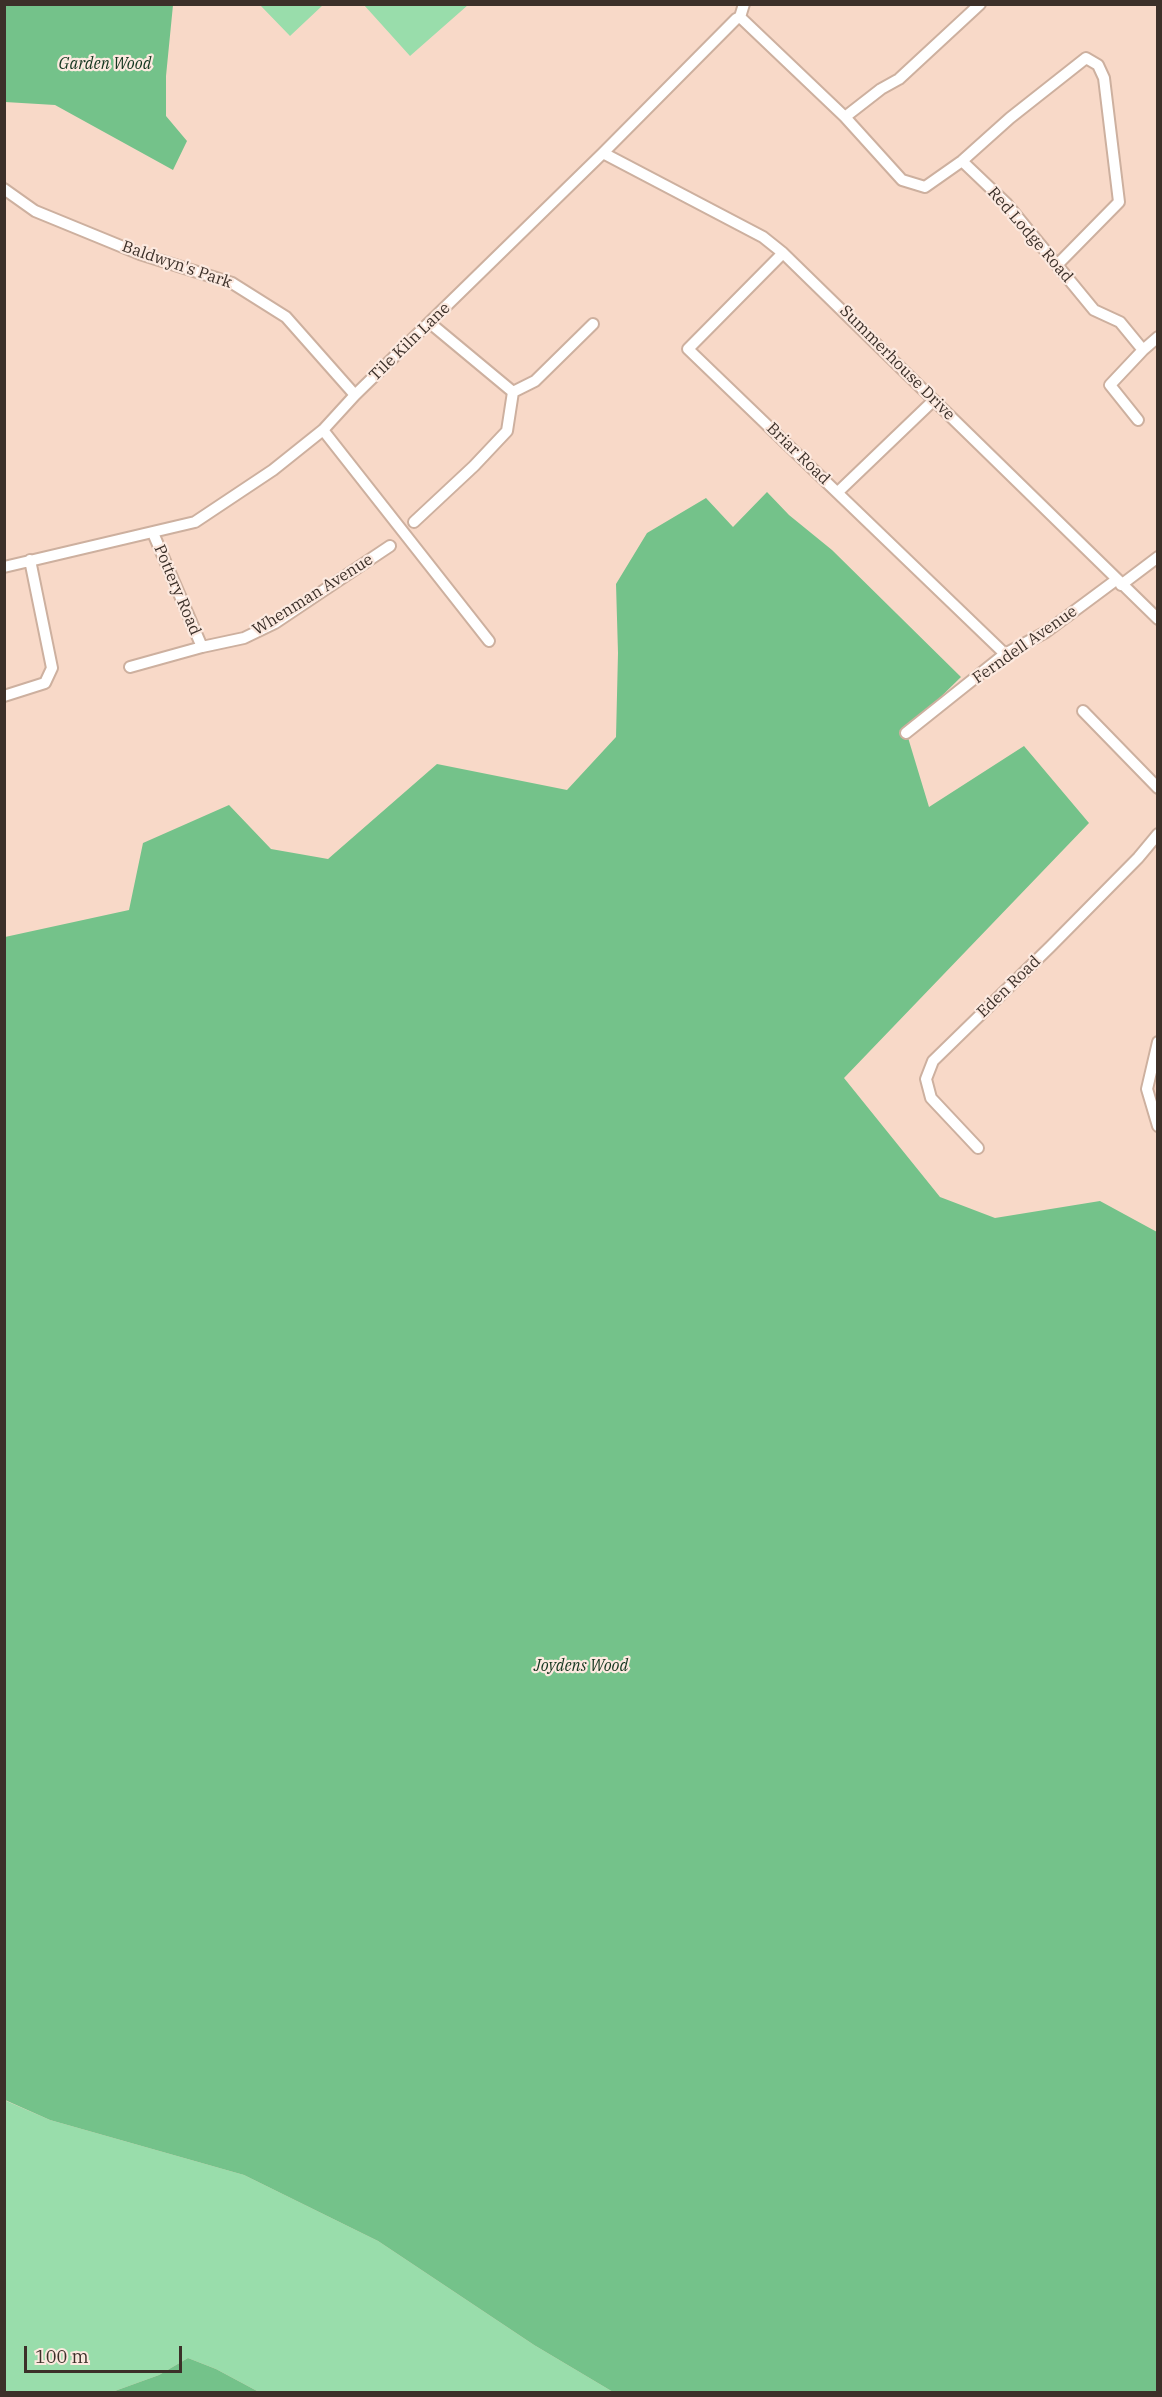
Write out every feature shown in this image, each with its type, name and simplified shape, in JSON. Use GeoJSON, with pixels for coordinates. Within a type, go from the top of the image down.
{"type":"FeatureCollection","features":[{"type":"Feature","properties":{"kind":"street"},"geometry":{"type":"LineString","coordinates":[[744,4],[740,17],[845,117],[902,180],[925,186],[962,161],[1010,118],[1086,58],[1098,65],[1104,78],[1119,202],[1057,266]]}},
{"type":"Feature","properties":{"kind":"street"},"geometry":{"type":"LineString","coordinates":[[845,117],[881,89],[899,79],[980,4]]}},
{"type":"Feature","properties":{"kind":"street","name":"Tile Kiln Lane"},"geometry":{"type":"LineString","coordinates":[[4,567],[195,522],[273,470],[322,430],[740,17]]}},
{"type":"Feature","properties":{"kind":"street","name":"Summerhouse Drive"},"geometry":{"type":"LineString","coordinates":[[603,153],[763,237],[783,253],[1158,619]]}},
{"type":"Feature","properties":{"kind":"street","name":"Red Lodge Road"},"geometry":{"type":"LineString","coordinates":[[962,161],[1006,203],[1094,310],[1120,322],[1143,350]]}},
{"type":"Feature","properties":{"kind":"street","name":"Baldwyn's Park"},"geometry":{"type":"LineString","coordinates":[[4,189],[35,211],[140,254],[232,283],[286,317],[355,395]]}},
{"type":"Feature","properties":{"kind":"street","name":"Briar Road"},"geometry":{"type":"LineString","coordinates":[[783,253],[688,349],[1005,654]]}},
{"type":"Feature","properties":{"kind":"street"},"geometry":{"type":"LineString","coordinates":[[430,323],[513,392]]}},
{"type":"Feature","properties":{"kind":"street"},"geometry":{"type":"LineString","coordinates":[[513,392],[535,381],[593,324]]}},
{"type":"Feature","properties":{"kind":"street"},"geometry":{"type":"LineString","coordinates":[[1138,420],[1110,385],[1143,350],[1157,340]]}},
{"type":"Feature","properties":{"kind":"street"},"geometry":{"type":"LineString","coordinates":[[414,522],[474,466],[507,431],[513,392]]}},
{"type":"Feature","properties":{"kind":"street"},"geometry":{"type":"LineString","coordinates":[[838,492],[934,400]]}},
{"type":"Feature","properties":{"kind":"street"},"geometry":{"type":"LineString","coordinates":[[322,430],[489,641]]}},
{"type":"Feature","properties":{"kind":"street","name":"Pottery Road"},"geometry":{"type":"LineString","coordinates":[[153,533],[202,647]]}},
{"type":"Feature","properties":{"kind":"street","name":"Whenman Avenue"},"geometry":{"type":"LineString","coordinates":[[130,667],[244,638],[275,623],[390,546]]}},
{"type":"Feature","properties":{"kind":"street","name":"Ferndell Avenue"},"geometry":{"type":"LineString","coordinates":[[906,733],[1005,654],[1046,632],[1158,557]]}},
{"type":"Feature","properties":{"kind":"street"},"geometry":{"type":"LineString","coordinates":[[4,696],[45,683],[52,668],[30,560]]}},
{"type":"Feature","properties":{"kind":"street"},"geometry":{"type":"LineString","coordinates":[[1083,711],[1158,788]]}},
{"type":"Feature","properties":{"kind":"street","name":"Eden Road"},"geometry":{"type":"LineString","coordinates":[[978,1148],[931,1098],[926,1079],[933,1061],[1050,947],[1138,858],[1158,834]]}},
{"type":"Feature","properties":{"kind":"street"},"geometry":{"type":"LineString","coordinates":[[1158,1042],[1147,1089],[1158,1126]]}},
{"type":"Feature","properties":{"kind":"green space","name":"Garden Wood"},"geometry":{"type":"Polygon","coordinates":[[[4,5],[173,5],[166,76],[166,116],[187,141],[173,170],[55,105],[5,102],[4,5]]]}},
{"type":"Feature","properties":{"kind":"green space"},"geometry":{"type":"Polygon","coordinates":[[[260,5],[323,5],[290,36],[260,5]]]}},
{"type":"Feature","properties":{"kind":"green space"},"geometry":{"type":"Polygon","coordinates":[[[364,5],[468,5],[410,56],[364,5]]]}},
{"type":"Feature","properties":{"kind":"green space","name":"Joydens Wood"},"geometry":{"type":"Polygon","coordinates":[[[767,492],[789,515],[832,550],[961,677],[906,731],[929,807],[1024,746],[1089,823],[844,1078],[940,1197],[995,1218],[1100,1201],[1157,1232],[1157,2392],[613,2392],[534,2345],[378,2241],[244,2175],[50,2120],[5,2100],[5,937],[129,910],[143,843],[229,805],[271,849],[328,859],[437,764],[567,790],[616,737],[618,653],[616,584],[647,533],[706,498],[733,527],[767,492]]]}},
{"type":"Feature","properties":{"kind":"green space"},"geometry":{"type":"Polygon","coordinates":[[[4,2100],[50,2120],[244,2175],[378,2241],[534,2345],[613,2392],[259,2392],[216,2369],[188,2358],[159,2375],[112,2392],[5,2392],[4,2100]]]}},
{"type":"Feature","properties":{"kind":"green space"},"geometry":{"type":"Polygon","coordinates":[[[188,2358],[216,2369],[259,2392],[112,2392],[159,2375],[188,2358]]]}}]}
